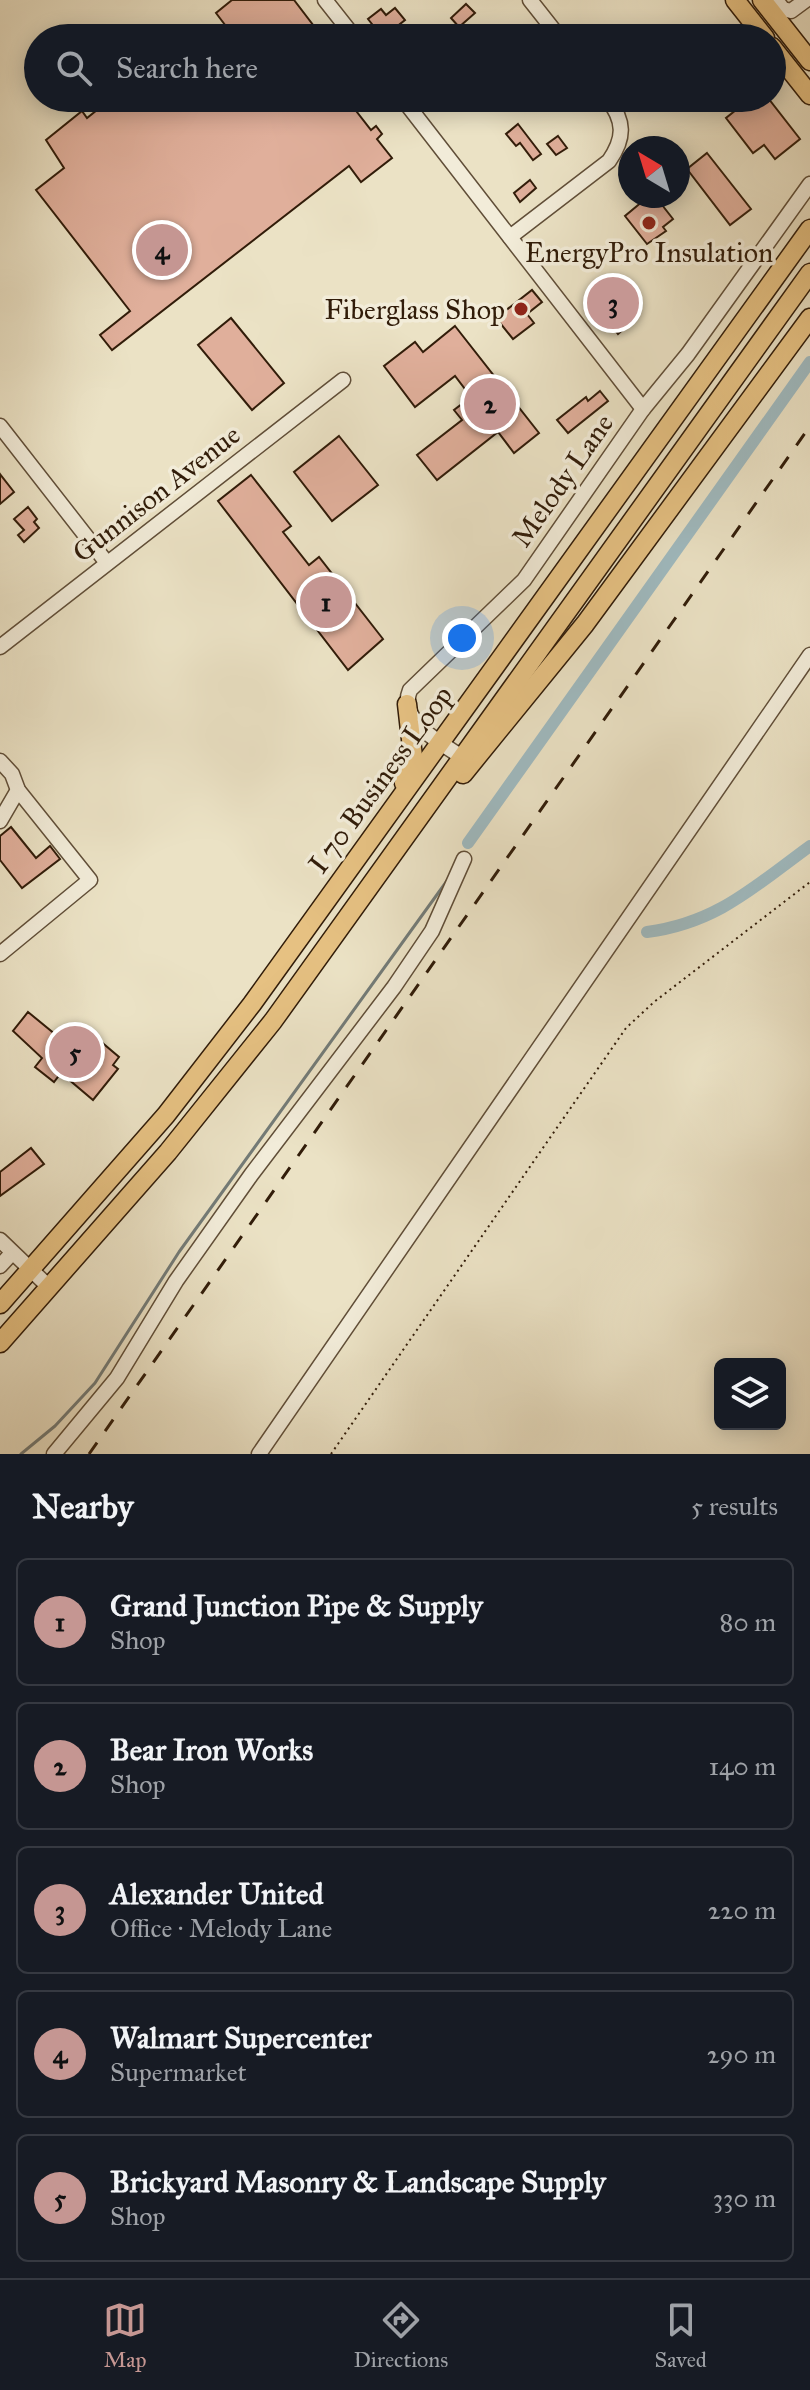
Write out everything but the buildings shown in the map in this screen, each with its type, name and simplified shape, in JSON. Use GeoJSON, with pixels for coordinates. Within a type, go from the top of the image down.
{"type":"FeatureCollection","features":[{"type":"Feature","properties":{"kind":"main road"},"geometry":{"type":"LineString","coordinates":[[735,0],[754,24]]}},
{"type":"Feature","properties":{"kind":"main road"},"geometry":{"type":"LineString","coordinates":[[762,0],[781,24]]}},
{"type":"Feature","properties":{"kind":"main road"},"geometry":{"type":"LineString","coordinates":[[786,30],[810,61]]}},
{"type":"Feature","properties":{"kind":"main road"},"geometry":{"type":"LineString","coordinates":[[786,65],[810,95]]}},
{"type":"Feature","properties":{"kind":"main road","name":"I 70 Business Loop"},"geometry":{"type":"LineString","coordinates":[[0,1304],[166,1115],[252,1004],[810,229]]}},
{"type":"Feature","properties":{"kind":"main road","name":"I 70 Business Loop"},"geometry":{"type":"LineString","coordinates":[[0,1343],[210,1102],[273,1021],[810,273]]}},
{"type":"Feature","properties":{"kind":"main road"},"geometry":{"type":"LineString","coordinates":[[395,851],[576,636],[810,318]]}},
{"type":"Feature","properties":{"kind":"main road"},"geometry":{"type":"LineString","coordinates":[[388,817],[413,757],[407,704]]}},
{"type":"Feature","properties":{"kind":"street"},"geometry":{"type":"LineString","coordinates":[[325,0],[344,24]]}},
{"type":"Feature","properties":{"kind":"street"},"geometry":{"type":"LineString","coordinates":[[530,0],[549,24]]}},
{"type":"Feature","properties":{"kind":"street"},"geometry":{"type":"LineString","coordinates":[[776,0],[783,9],[791,11],[806,0]]}},
{"type":"Feature","properties":{"kind":"street","name":"Melody Lane"},"geometry":{"type":"LineString","coordinates":[[407,704],[416,682],[524,580],[643,409],[413,112]]}},
{"type":"Feature","properties":{"kind":"street"},"geometry":{"type":"LineString","coordinates":[[510,237],[609,161],[623,135],[617,112]]}},
{"type":"Feature","properties":{"kind":"street"},"geometry":{"type":"LineString","coordinates":[[643,409],[688,354],[810,184]]}},
{"type":"Feature","properties":{"kind":"street","name":"Gunnison Avenue"},"geometry":{"type":"LineString","coordinates":[[0,647],[343,380]]}},
{"type":"Feature","properties":{"kind":"street"},"geometry":{"type":"LineString","coordinates":[[0,426],[107,563]]}},
{"type":"Feature","properties":{"kind":"street"},"geometry":{"type":"LineString","coordinates":[[259,1454],[810,655]]}},
{"type":"Feature","properties":{"kind":"street"},"geometry":{"type":"LineString","coordinates":[[407,704],[416,722],[462,757]]}},
{"type":"Feature","properties":{"kind":"street"},"geometry":{"type":"LineString","coordinates":[[0,761],[12,774],[18,790],[90,880],[0,954]]}},
{"type":"Feature","properties":{"kind":"street"},"geometry":{"type":"LineString","coordinates":[[0,821],[18,790]]}},
{"type":"Feature","properties":{"kind":"street"},"geometry":{"type":"LineString","coordinates":[[54,1454],[117,1378],[176,1281],[234,1199],[394,987],[432,931],[464,859]]}},
{"type":"Feature","properties":{"kind":"street"},"geometry":{"type":"LineString","coordinates":[[0,1240],[50,1288]]}},
{"type":"Feature","properties":{"kind":"street"},"geometry":{"type":"LineString","coordinates":[[0,1266],[12,1253]]}},
{"type":"Feature","properties":{"kind":"path"},"geometry":{"type":"LineString","coordinates":[[331,1454],[626,1028],[654,1002],[810,882]]}},
{"type":"Feature","properties":{"kind":"waterway"},"geometry":{"type":"LineString","coordinates":[[468,843],[810,362]]}},
{"type":"Feature","properties":{"kind":"waterway"},"geometry":{"type":"LineString","coordinates":[[647,932],[694,920],[734,901],[810,846]]}},
{"type":"Feature","properties":{"kind":"waterway"},"geometry":{"type":"LineString","coordinates":[[21,1454],[55,1426],[95,1383],[179,1252],[449,878]]}},
{"type":"Feature","properties":{"kind":"railway"},"geometry":{"type":"LineString","coordinates":[[89,1454],[810,426]]}},
{"type":"Feature","properties":{"kind":"place","name":"EnergyPro Insulation"},"geometry":{"type":"Point","coordinates":[649,223]}},
{"type":"Feature","properties":{"kind":"place","name":"Walmart Supercenter"},"geometry":{"type":"Point","coordinates":[162,250]}},
{"type":"Feature","properties":{"kind":"place","name":"Alexander United"},"geometry":{"type":"Point","coordinates":[613,303]}},
{"type":"Feature","properties":{"kind":"place","name":"Fiberglass Shop"},"geometry":{"type":"Point","coordinates":[521,309]}},
{"type":"Feature","properties":{"kind":"place","name":"Bear Iron Works"},"geometry":{"type":"Point","coordinates":[490,404]}},
{"type":"Feature","properties":{"kind":"place","name":"Grand Junction Pipe & Supply"},"geometry":{"type":"Point","coordinates":[326,602]}},
{"type":"Feature","properties":{"kind":"place","name":"Brickyard Masonry & Landscape Supply"},"geometry":{"type":"Point","coordinates":[75,1052]}}]}
